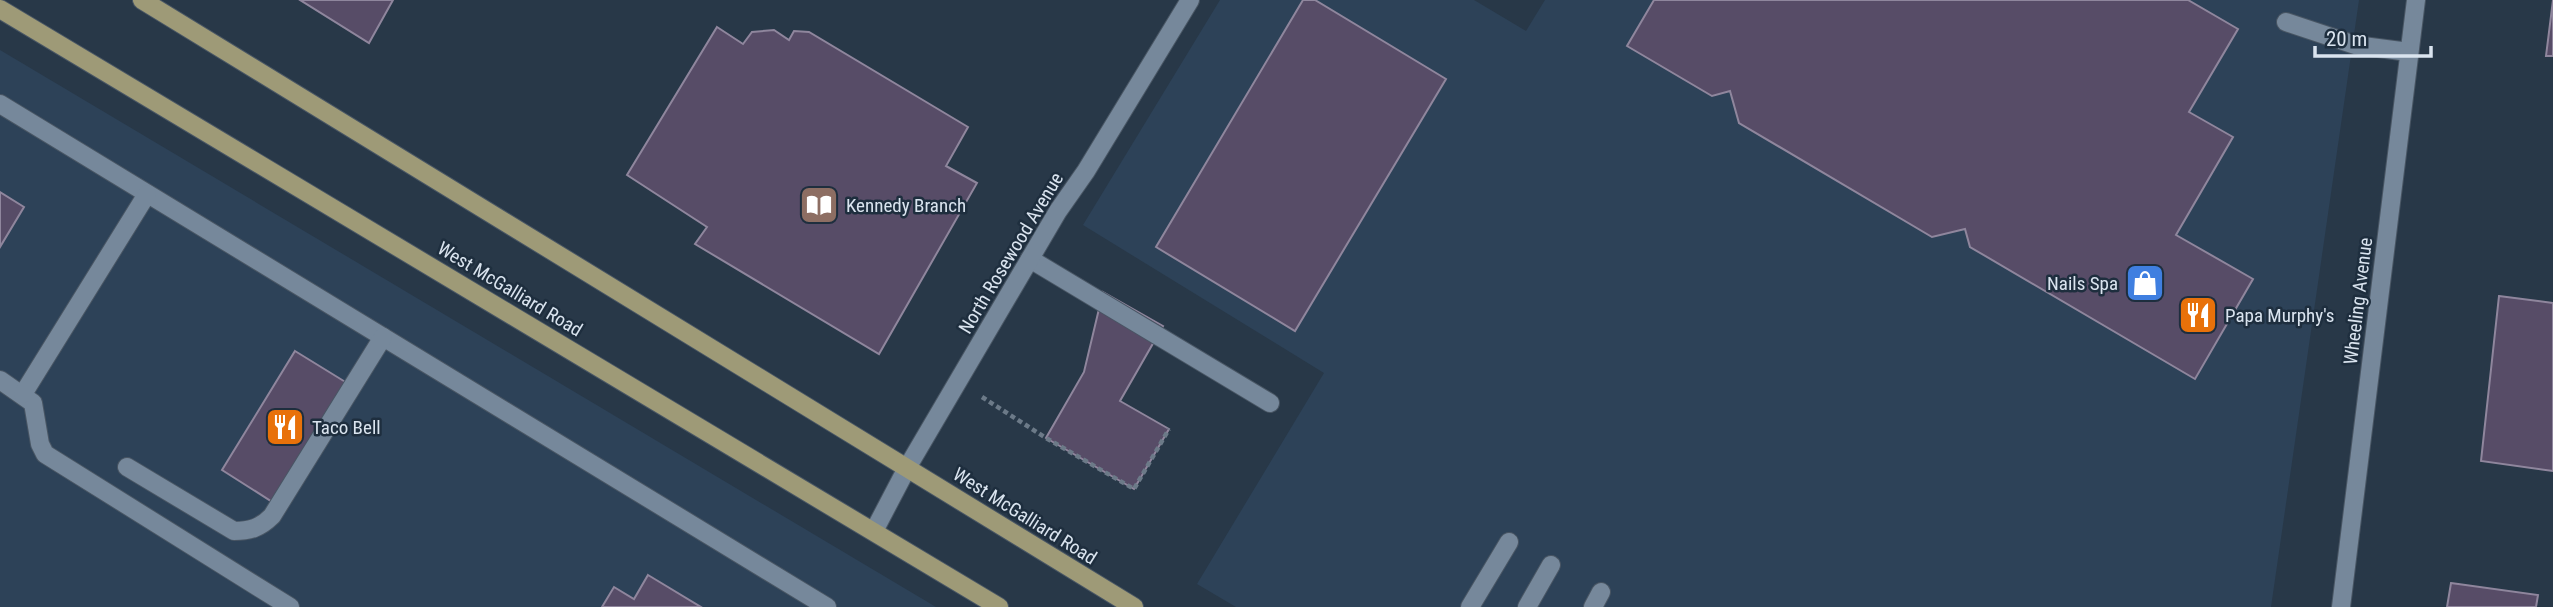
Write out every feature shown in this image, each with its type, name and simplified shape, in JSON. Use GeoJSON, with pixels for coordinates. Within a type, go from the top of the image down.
{"type":"FeatureCollection","features":[{"type":"Feature","properties":{"kind":"main road","name":"West McGalliard Road"},"geometry":{"type":"LineString","coordinates":[[142,0],[1133,607]]}},
{"type":"Feature","properties":{"kind":"main road","name":"West McGalliard Road"},"geometry":{"type":"LineString","coordinates":[[0,9],[999,607]]}},
{"type":"Feature","properties":{"kind":"street","name":"North Rosewood Avenue"},"geometry":{"type":"LineString","coordinates":[[874,531],[907,468],[1030,259],[1190,0]]}},
{"type":"Feature","properties":{"kind":"street","name":"Wheeling Avenue"},"geometry":{"type":"LineString","coordinates":[[2341,607],[2416,0]]}},
{"type":"Feature","properties":{"kind":"street"},"geometry":{"type":"LineString","coordinates":[[2286,22],[2355,45],[2409,52]]}},
{"type":"Feature","properties":{"kind":"street"},"geometry":{"type":"LineString","coordinates":[[0,104],[827,607]]}},
{"type":"Feature","properties":{"kind":"street"},"geometry":{"type":"LineString","coordinates":[[23,394],[147,194]]}},
{"type":"Feature","properties":{"kind":"street"},"geometry":{"type":"LineString","coordinates":[[1030,259],[1270,403]]}},
{"type":"Feature","properties":{"kind":"street"},"geometry":{"type":"LineString","coordinates":[[127,467],[233,531],[253,529],[264,524],[272,516],[383,337]]}},
{"type":"Feature","properties":{"kind":"street"},"geometry":{"type":"LineString","coordinates":[[0,380],[33,403],[40,444],[45,454],[290,607]]}},
{"type":"Feature","properties":{"kind":"street"},"geometry":{"type":"LineString","coordinates":[[1470,607],[1509,542]]}},
{"type":"Feature","properties":{"kind":"street"},"geometry":{"type":"LineString","coordinates":[[1527,607],[1551,565]]}},
{"type":"Feature","properties":{"kind":"path"},"geometry":{"type":"LineString","coordinates":[[979,395],[1134,489],[1169,429]]}},
{"type":"Feature","properties":{"kind":"shaded area"},"geometry":{"type":"Polygon","coordinates":[[[1220,0],[1474,0],[1526,31],[1545,0],[2359,0],[2271,607],[1236,607],[1197,584],[1324,373],[1083,225],[1220,0]]]}},
{"type":"Feature","properties":{"kind":"shaded area"},"geometry":{"type":"Polygon","coordinates":[[[0,50],[936,607],[0,607],[0,50]]]}},
{"type":"Feature","properties":{"kind":"building"},"geometry":{"type":"Polygon","coordinates":[[[300,0],[393,0],[369,43],[300,0]]]}},
{"type":"Feature","properties":{"kind":"building"},"geometry":{"type":"Polygon","coordinates":[[[1303,0],[1315,0],[1446,79],[1295,331],[1156,247],[1303,0]]]}},
{"type":"Feature","properties":{"kind":"building"},"geometry":{"type":"Polygon","coordinates":[[[1654,0],[2188,0],[2238,29],[2189,112],[2233,137],[2176,235],[2253,279],[2195,379],[1970,247],[1965,229],[1932,237],[1739,123],[1730,91],[1712,96],[1627,46],[1654,0]]]}},
{"type":"Feature","properties":{"kind":"building"},"geometry":{"type":"Polygon","coordinates":[[[2553,0],[2553,56],[2546,56],[2553,0]]]}},
{"type":"Feature","properties":{"kind":"building","name":"Kennedy Branch"},"geometry":{"type":"Polygon","coordinates":[[[717,27],[743,44],[752,32],[774,30],[789,40],[794,31],[809,32],[968,127],[946,166],[977,183],[879,354],[695,244],[707,227],[627,175],[717,27]]]}},
{"type":"Feature","properties":{"kind":"building"},"geometry":{"type":"Polygon","coordinates":[[[0,192],[24,207],[0,247],[0,192]]]}},
{"type":"Feature","properties":{"kind":"building"},"geometry":{"type":"Polygon","coordinates":[[[1103,292],[1163,326],[1120,401],[1169,429],[1134,489],[1046,438],[1084,372],[1103,292]]]}},
{"type":"Feature","properties":{"kind":"building"},"geometry":{"type":"Polygon","coordinates":[[[2499,296],[2553,303],[2553,471],[2481,461],[2499,296]]]}},
{"type":"Feature","properties":{"kind":"building","name":"Taco Bell"},"geometry":{"type":"Polygon","coordinates":[[[295,351],[347,383],[274,503],[222,470],[295,351]]]}},
{"type":"Feature","properties":{"kind":"building"},"geometry":{"type":"Polygon","coordinates":[[[648,575],[701,607],[602,607],[614,587],[634,599],[648,575]]]}},
{"type":"Feature","properties":{"kind":"building"},"geometry":{"type":"Polygon","coordinates":[[[2451,583],[2538,595],[2536,607],[2447,607],[2451,583]]]}},
{"type":"Feature","properties":{"kind":"place","name":"Kennedy Branch"},"geometry":{"type":"Point","coordinates":[819,205]}},
{"type":"Feature","properties":{"kind":"place","name":"Nails Spa"},"geometry":{"type":"Point","coordinates":[2145,283]}},
{"type":"Feature","properties":{"kind":"place","name":"Papa Murphy's"},"geometry":{"type":"Point","coordinates":[2198,315]}},
{"type":"Feature","properties":{"kind":"place","name":"Taco Bell"},"geometry":{"type":"Point","coordinates":[285,427]}}]}
